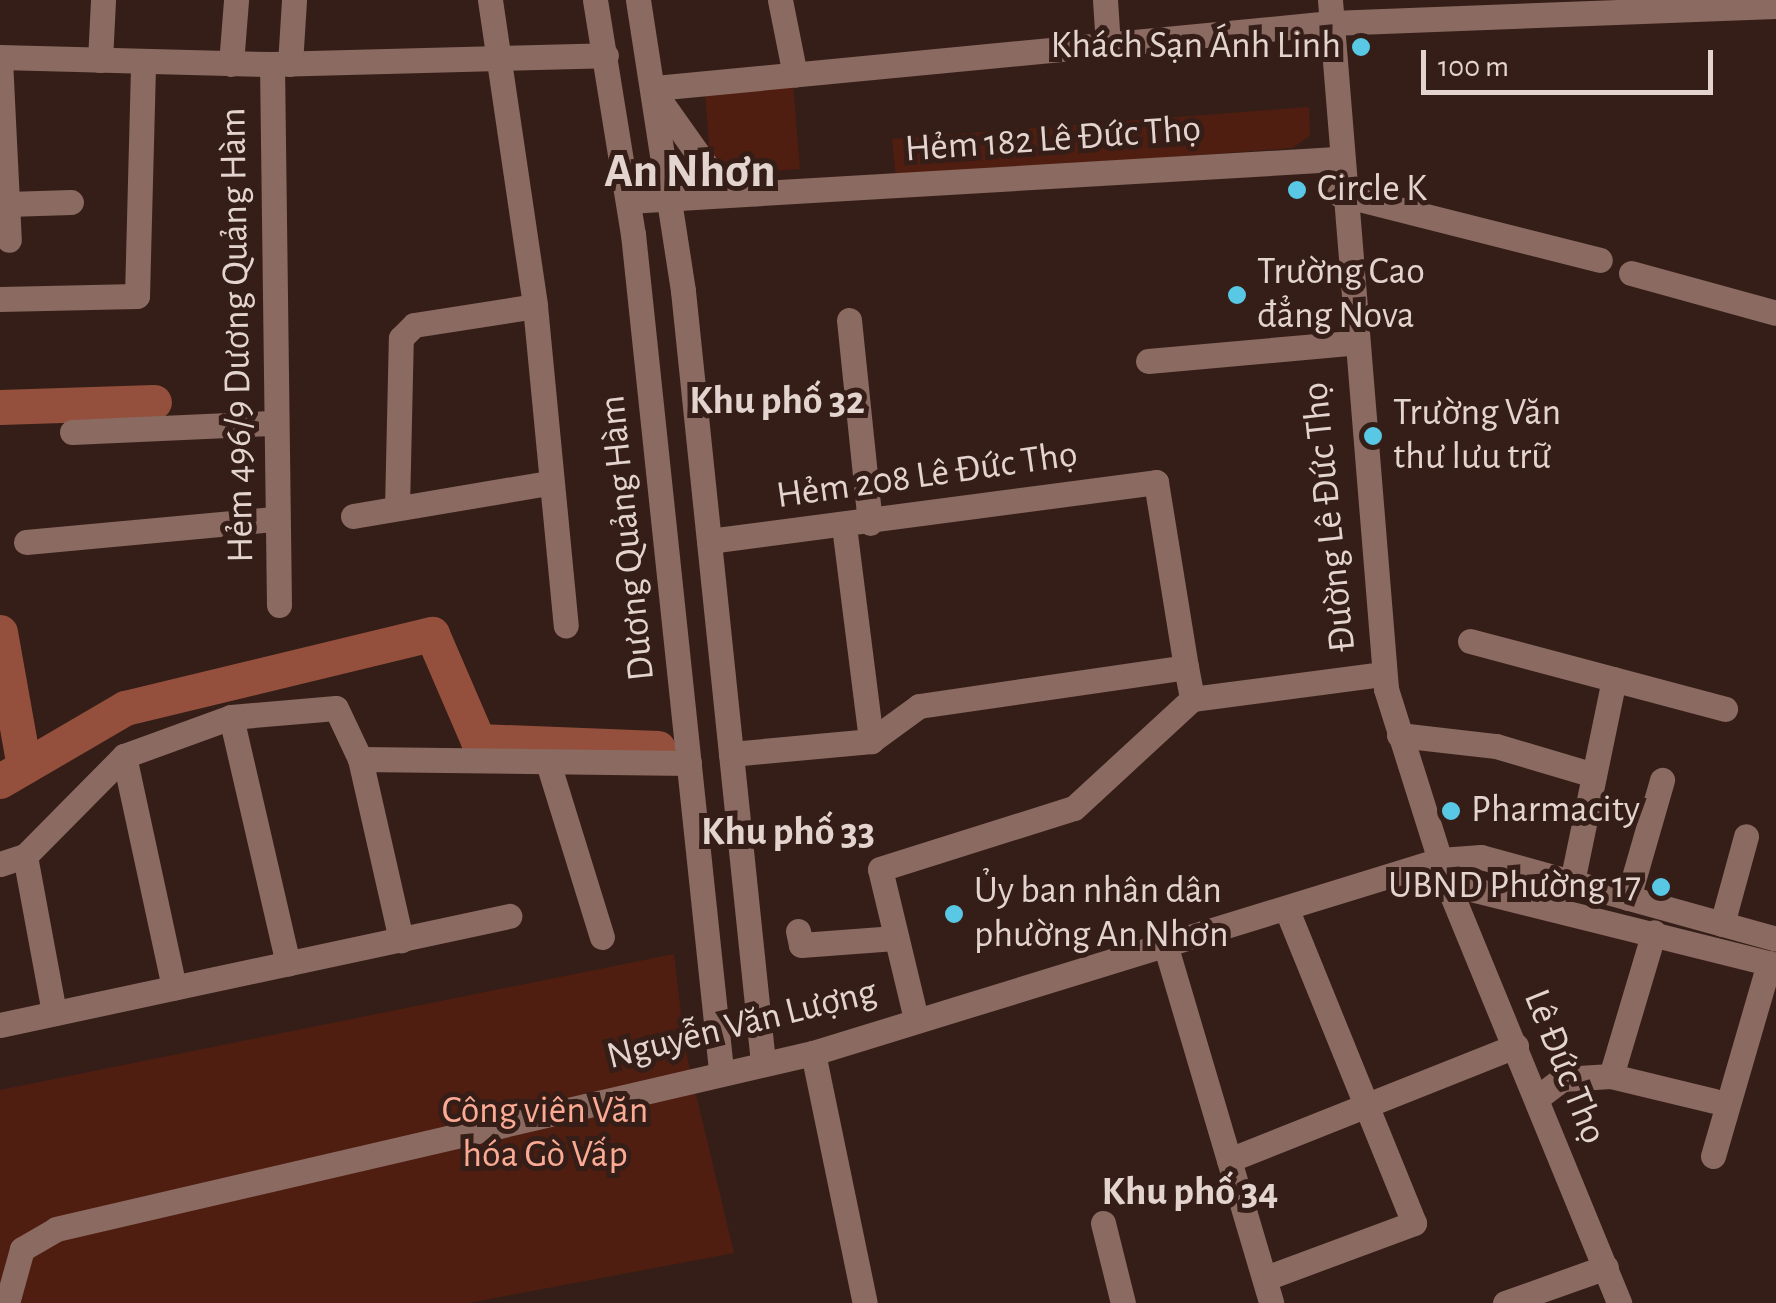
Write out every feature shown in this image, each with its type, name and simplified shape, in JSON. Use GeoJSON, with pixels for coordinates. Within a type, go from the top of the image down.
{"type":"FeatureCollection","features":[{"type":"Feature","properties":{"kind":"street"},"geometry":{"type":"LineString","coordinates":[[100,60],[102,0]]}},
{"type":"Feature","properties":{"kind":"street"},"geometry":{"type":"LineString","coordinates":[[231,64],[236,0]]}},
{"type":"Feature","properties":{"kind":"street","name":"Hẻm 496/9 Dương Quảng Hàm"},"geometry":{"type":"LineString","coordinates":[[279,605],[272,423],[281,64],[294,0]]}},
{"type":"Feature","properties":{"kind":"street"},"geometry":{"type":"LineString","coordinates":[[490,0],[535,306],[548,482],[566,626]]}},
{"type":"Feature","properties":{"kind":"street","name":"Dương Quảng Hàm"},"geometry":{"type":"LineString","coordinates":[[594,0],[628,201],[721,1070]]}},
{"type":"Feature","properties":{"kind":"street"},"geometry":{"type":"LineString","coordinates":[[638,0],[671,199],[763,1062]]}},
{"type":"Feature","properties":{"kind":"street"},"geometry":{"type":"LineString","coordinates":[[780,0],[795,75]]}},
{"type":"Feature","properties":{"kind":"street"},"geometry":{"type":"LineString","coordinates":[[1105,0],[1108,45]]}},
{"type":"Feature","properties":{"kind":"street"},"geometry":{"type":"LineString","coordinates":[[655,88],[1108,45],[1330,12],[1776,6]]}},
{"type":"Feature","properties":{"kind":"street"},"geometry":{"type":"LineString","coordinates":[[1330,12],[1336,159]]}},
{"type":"Feature","properties":{"kind":"street"},"geometry":{"type":"LineString","coordinates":[[9,240],[0,58],[281,64],[606,55]]}},
{"type":"Feature","properties":{"kind":"street"},"geometry":{"type":"LineString","coordinates":[[0,300],[136,296],[143,62]]}},
{"type":"Feature","properties":{"kind":"street","name":"Hẻm 182 Lê Đức Thọ"},"geometry":{"type":"LineString","coordinates":[[655,88],[706,167],[774,195]]}},
{"type":"Feature","properties":{"kind":"street","name":"Hẻm 182 Lê Đức Thọ"},"geometry":{"type":"LineString","coordinates":[[628,201],[1336,159]]}},
{"type":"Feature","properties":{"kind":"street","name":"Đường Lê Đức Thọ"},"geometry":{"type":"LineString","coordinates":[[1336,159],[1384,674],[1443,872]]}},
{"type":"Feature","properties":{"kind":"street"},"geometry":{"type":"LineString","coordinates":[[1339,194],[1530,247],[1600,260]]}},
{"type":"Feature","properties":{"kind":"street"},"geometry":{"type":"LineString","coordinates":[[7,204],[72,202]]}},
{"type":"Feature","properties":{"kind":"street"},"geometry":{"type":"LineString","coordinates":[[1631,273],[1776,313]]}},
{"type":"Feature","properties":{"kind":"street"},"geometry":{"type":"LineString","coordinates":[[398,508],[401,338],[414,324],[535,306]]}},
{"type":"Feature","properties":{"kind":"street"},"geometry":{"type":"LineString","coordinates":[[850,320],[870,524]]}},
{"type":"Feature","properties":{"kind":"street"},"geometry":{"type":"LineString","coordinates":[[1148,360],[1351,343]]}},
{"type":"Feature","properties":{"kind":"street"},"geometry":{"type":"LineString","coordinates":[[72,432],[272,423]]}},
{"type":"Feature","properties":{"kind":"street"},"geometry":{"type":"LineString","coordinates":[[354,516],[548,482]]}},
{"type":"Feature","properties":{"kind":"street","name":"Hẻm 208 Lê Đức Thọ"},"geometry":{"type":"LineString","coordinates":[[708,542],[870,524],[1156,482],[1186,667]]}},
{"type":"Feature","properties":{"kind":"street"},"geometry":{"type":"LineString","coordinates":[[26,542],[275,519]]}},
{"type":"Feature","properties":{"kind":"street"},"geometry":{"type":"LineString","coordinates":[[844,526],[871,741]]}},
{"type":"Feature","properties":{"kind":"street"},"geometry":{"type":"LineString","coordinates":[[1470,641],[1725,709]]}},
{"type":"Feature","properties":{"kind":"street"},"geometry":{"type":"LineString","coordinates":[[730,754],[871,741],[920,706],[1186,667],[1192,698]]}},
{"type":"Feature","properties":{"kind":"street"},"geometry":{"type":"LineString","coordinates":[[916,1019],[880,869],[1074,808],[1192,698],[1384,674]]}},
{"type":"Feature","properties":{"kind":"street"},"geometry":{"type":"LineString","coordinates":[[1572,882],[1614,680]]}},
{"type":"Feature","properties":{"kind":"street"},"geometry":{"type":"LineString","coordinates":[[54,1014],[13,860],[124,756],[231,717],[336,708],[360,759],[401,940]]}},
{"type":"Feature","properties":{"kind":"street"},"geometry":{"type":"LineString","coordinates":[[231,717],[288,964]]}},
{"type":"Feature","properties":{"kind":"street"},"geometry":{"type":"LineString","coordinates":[[1399,734],[1496,746],[1594,775]]}},
{"type":"Feature","properties":{"kind":"street"},"geometry":{"type":"LineString","coordinates":[[124,756],[174,988]]}},
{"type":"Feature","properties":{"kind":"street"},"geometry":{"type":"LineString","coordinates":[[360,759],[549,766],[689,763]]}},
{"type":"Feature","properties":{"kind":"street"},"geometry":{"type":"LineString","coordinates":[[549,766],[602,937]]}},
{"type":"Feature","properties":{"kind":"street"},"geometry":{"type":"LineString","coordinates":[[1628,898],[1662,780]]}},
{"type":"Feature","properties":{"kind":"street"},"geometry":{"type":"LineString","coordinates":[[1722,924],[1746,836]]}},
{"type":"Feature","properties":{"kind":"street","name":"Nguyễn Văn Lượng"},"geometry":{"type":"LineString","coordinates":[[7,1303],[22,1249],[56,1230],[721,1070],[814,1053],[1286,908],[1415,874],[1443,872],[1481,857],[1722,924],[1774,956]]}},
{"type":"Feature","properties":{"kind":"street"},"geometry":{"type":"LineString","coordinates":[[1443,872],[1654,932],[1774,956],[1712,1156]]}},
{"type":"Feature","properties":{"kind":"street","name":"Lê Đức Thọ"},"geometry":{"type":"LineString","coordinates":[[1443,872],[1618,1303]]}},
{"type":"Feature","properties":{"kind":"street"},"geometry":{"type":"LineString","coordinates":[[1165,944],[1268,1291],[1414,1223],[1362,1106],[1286,908]]}},
{"type":"Feature","properties":{"kind":"street"},"geometry":{"type":"LineString","coordinates":[[0,1025],[509,916]]}},
{"type":"Feature","properties":{"kind":"street"},"geometry":{"type":"LineString","coordinates":[[798,931],[801,946],[895,938]]}},
{"type":"Feature","properties":{"kind":"street"},"geometry":{"type":"LineString","coordinates":[[1611,1076],[1654,932]]}},
{"type":"Feature","properties":{"kind":"street"},"geometry":{"type":"LineString","coordinates":[[1230,1160],[1516,1046]]}},
{"type":"Feature","properties":{"kind":"street"},"geometry":{"type":"LineString","coordinates":[[814,1053],[866,1303]]}},
{"type":"Feature","properties":{"kind":"street"},"geometry":{"type":"LineString","coordinates":[[1537,1098],[1562,1078],[1611,1076],[1714,1101]]}},
{"type":"Feature","properties":{"kind":"street"},"geometry":{"type":"LineString","coordinates":[[1103,1223],[1123,1303]]}},
{"type":"Feature","properties":{"kind":"street"},"geometry":{"type":"LineString","coordinates":[[1506,1303],[1606,1268]]}},
{"type":"Feature","properties":{"kind":"green space"},"geometry":{"type":"Polygon","coordinates":[[[793,85],[800,169],[728,174],[710,160],[705,92],[793,85]]]}},
{"type":"Feature","properties":{"kind":"green space"},"geometry":{"type":"Polygon","coordinates":[[[1309,107],[1310,136],[1292,148],[896,178],[892,139],[1309,107]]]}},
{"type":"Feature","properties":{"kind":"green space","name":"Công viên Văn hóa Gò Vấp"},"geometry":{"type":"Polygon","coordinates":[[[674,954],[685,1048],[734,1253],[468,1303],[0,1303],[0,1090],[674,954]]]}},
{"type":"Feature","properties":{"kind":"waterway"},"geometry":{"type":"LineString","coordinates":[[0,407],[154,402]]}},
{"type":"Feature","properties":{"kind":"waterway"},"geometry":{"type":"LineString","coordinates":[[0,632],[24,767]]}},
{"type":"Feature","properties":{"kind":"waterway"},"geometry":{"type":"LineString","coordinates":[[0,781],[125,708],[432,634],[478,741],[658,748]]}},
{"type":"Feature","properties":{"kind":"place","name":"Khách Sạn Ánh Linh"},"geometry":{"type":"Point","coordinates":[1361,47]}},
{"type":"Feature","properties":{"kind":"place","name":"Circle K"},"geometry":{"type":"Point","coordinates":[1297,190]}},
{"type":"Feature","properties":{"kind":"place","name":"Trường Cao đẳng Nova"},"geometry":{"type":"Point","coordinates":[1237,295]}},
{"type":"Feature","properties":{"kind":"place","name":"Trường Văn thư lưu trữ"},"geometry":{"type":"Point","coordinates":[1373,436]}},
{"type":"Feature","properties":{"kind":"place","name":"Pharmacity"},"geometry":{"type":"Point","coordinates":[1451,811]}},
{"type":"Feature","properties":{"kind":"place","name":"UBND Phường 17"},"geometry":{"type":"Point","coordinates":[1661,887]}},
{"type":"Feature","properties":{"kind":"place","name":"Ủy ban nhân dân phường An Nhơn"},"geometry":{"type":"Point","coordinates":[954,914]}},
{"type":"Feature","properties":{"kind":"district","name":"An Nhơn"},"geometry":{"type":"Point","coordinates":[690,173]}},
{"type":"Feature","properties":{"kind":"district","name":"Khu phố 32"},"geometry":{"type":"Point","coordinates":[777,401]}},
{"type":"Feature","properties":{"kind":"district","name":"Khu phố 33"},"geometry":{"type":"Point","coordinates":[788,832]}},
{"type":"Feature","properties":{"kind":"district","name":"Khu phố 34"},"geometry":{"type":"Point","coordinates":[1190,1192]}}]}
